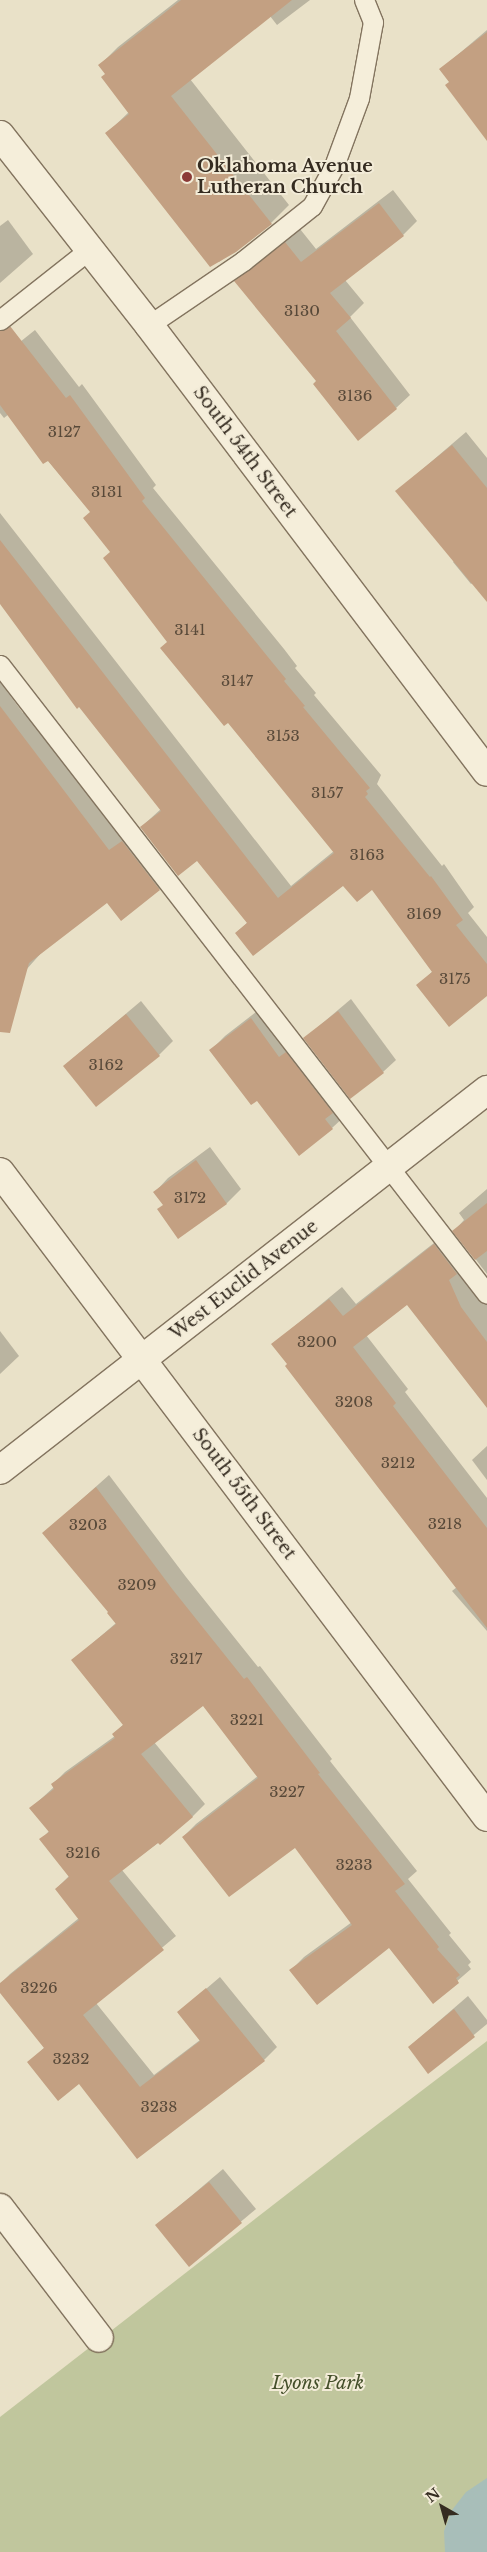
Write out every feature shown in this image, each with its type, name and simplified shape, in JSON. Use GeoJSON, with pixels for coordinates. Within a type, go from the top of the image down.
{"type":"FeatureCollection","features":[{"type":"Feature","properties":{"kind":"street","name":"South 54th Street"},"geometry":{"type":"LineString","coordinates":[[0,134],[90,249],[487,772]]}},
{"type":"Feature","properties":{"kind":"street","name":"West Euclid Avenue"},"geometry":{"type":"LineString","coordinates":[[0,1470],[487,1090]]}},
{"type":"Feature","properties":{"kind":"street","name":"South 55th Street"},"geometry":{"type":"LineString","coordinates":[[0,1172],[487,1817]]}},
{"type":"Feature","properties":{"kind":"street"},"geometry":{"type":"LineString","coordinates":[[0,2208],[99,2338]]}},
{"type":"Feature","properties":{"kind":"lane"},"geometry":{"type":"LineString","coordinates":[[148,325],[243,261],[312,206],[334,166],[358,98],[373,22],[364,0]]}},
{"type":"Feature","properties":{"kind":"lane"},"geometry":{"type":"LineString","coordinates":[[0,320],[90,249]]}},
{"type":"Feature","properties":{"kind":"lane"},"geometry":{"type":"LineString","coordinates":[[0,665],[487,1294]]}},
{"type":"Feature","properties":{"kind":"green space","name":"Lyons Park"},"geometry":{"type":"Polygon","coordinates":[[[487,2041],[487,2552],[0,2552],[0,2417],[487,2041]]]}},
{"type":"Feature","properties":{"kind":"water"},"geometry":{"type":"Polygon","coordinates":[[[487,2478],[487,2552],[445,2552],[444,2531],[452,2510],[466,2492],[487,2478]]]}},
{"type":"Feature","properties":{"kind":"building","name":"Oklahoma Avenue Lutheran Church"},"geometry":{"type":"Polygon","coordinates":[[[181,0],[292,0],[171,96],[272,224],[236,252],[210,267],[105,133],[129,114],[101,77],[105,74],[98,65],[181,0]]]}},
{"type":"Feature","properties":{"kind":"building"},"geometry":{"type":"Polygon","coordinates":[[[487,32],[487,141],[445,85],[449,82],[439,69],[487,32]]]}},
{"type":"Feature","properties":{"kind":"building"},"geometry":{"type":"Polygon","coordinates":[[[379,203],[404,236],[330,293],[351,318],[336,331],[397,409],[358,441],[313,384],[316,381],[234,281],[285,242],[301,262],[379,203]]]}},
{"type":"Feature","properties":{"kind":"building"},"geometry":{"type":"Polygon","coordinates":[[[10,326],[66,398],[70,395],[145,498],[142,501],[286,679],[284,681],[305,706],[303,707],[370,788],[366,791],[368,794],[365,797],[431,876],[463,920],[456,925],[487,964],[487,996],[449,1027],[416,985],[432,972],[372,890],[357,902],[343,886],[253,956],[235,933],[247,923],[197,861],[178,876],[140,827],[161,811],[79,707],[77,709],[0,604],[0,540],[278,898],[334,853],[228,723],[224,726],[160,648],[167,642],[103,558],[110,552],[83,518],[90,512],[48,461],[43,464],[0,405],[0,331],[10,326]]]}},
{"type":"Feature","properties":{"kind":"building"},"geometry":{"type":"Polygon","coordinates":[[[452,445],[487,488],[487,602],[395,491],[452,445]]]}},
{"type":"Feature","properties":{"kind":"building"},"geometry":{"type":"Polygon","coordinates":[[[0,706],[109,850],[122,841],[160,890],[121,921],[107,903],[29,963],[10,1033],[0,1032],[0,706]]]}},
{"type":"Feature","properties":{"kind":"building"},"geometry":{"type":"Polygon","coordinates":[[[338,1011],[384,1073],[350,1099],[303,1038],[338,1011]]]}},
{"type":"Feature","properties":{"kind":"building"},"geometry":{"type":"Polygon","coordinates":[[[126,1014],[160,1056],[96,1107],[63,1066],[126,1014]]]}},
{"type":"Feature","properties":{"kind":"building"},"geometry":{"type":"Polygon","coordinates":[[[251,1018],[279,1057],[286,1052],[333,1113],[325,1119],[333,1129],[299,1156],[257,1101],[251,1105],[209,1050],[251,1018]]]}},
{"type":"Feature","properties":{"kind":"building"},"geometry":{"type":"Polygon","coordinates":[[[196,1160],[227,1204],[178,1239],[157,1209],[163,1205],[153,1192],[196,1160]]]}},
{"type":"Feature","properties":{"kind":"building"},"geometry":{"type":"Polygon","coordinates":[[[487,1203],[487,1251],[475,1260],[452,1231],[487,1203]]]}},
{"type":"Feature","properties":{"kind":"building"},"geometry":{"type":"Polygon","coordinates":[[[434,1244],[457,1274],[449,1280],[461,1307],[487,1342],[487,1408],[407,1305],[353,1347],[396,1403],[393,1406],[487,1528],[487,1628],[285,1366],[287,1364],[271,1344],[329,1299],[343,1316],[434,1244]]]}},
{"type":"Feature","properties":{"kind":"building"},"geometry":{"type":"Polygon","coordinates":[[[96,1487],[173,1590],[244,1679],[247,1677],[320,1773],[318,1774],[405,1884],[395,1891],[439,1947],[437,1949],[460,1975],[456,1978],[459,1983],[433,2004],[389,1948],[317,2005],[289,1970],[352,1925],[295,1848],[229,1897],[182,1837],[258,1778],[203,1706],[141,1754],[193,1817],[160,1845],[158,1843],[109,1881],[164,1950],[83,2015],[140,2087],[200,2041],[177,2012],[206,1988],[265,2061],[137,2159],[79,2084],[58,2101],[27,2062],[44,2048],[0,1993],[0,1983],[79,1920],[55,1889],[69,1877],[39,1839],[49,1832],[29,1808],[54,1789],[51,1784],[115,1738],[112,1734],[123,1725],[71,1660],[116,1624],[42,1533],[96,1487]]]}},
{"type":"Feature","properties":{"kind":"building"},"geometry":{"type":"Polygon","coordinates":[[[454,2009],[475,2037],[428,2074],[408,2047],[454,2009]]]}},
{"type":"Feature","properties":{"kind":"building"},"geometry":{"type":"Polygon","coordinates":[[[209,2182],[242,2223],[189,2267],[155,2225],[209,2182]]]}},
{"type":"Feature","properties":{"kind":"place","name":"Oklahoma Avenue Lutheran Church"},"geometry":{"type":"Point","coordinates":[187,177]}}]}
